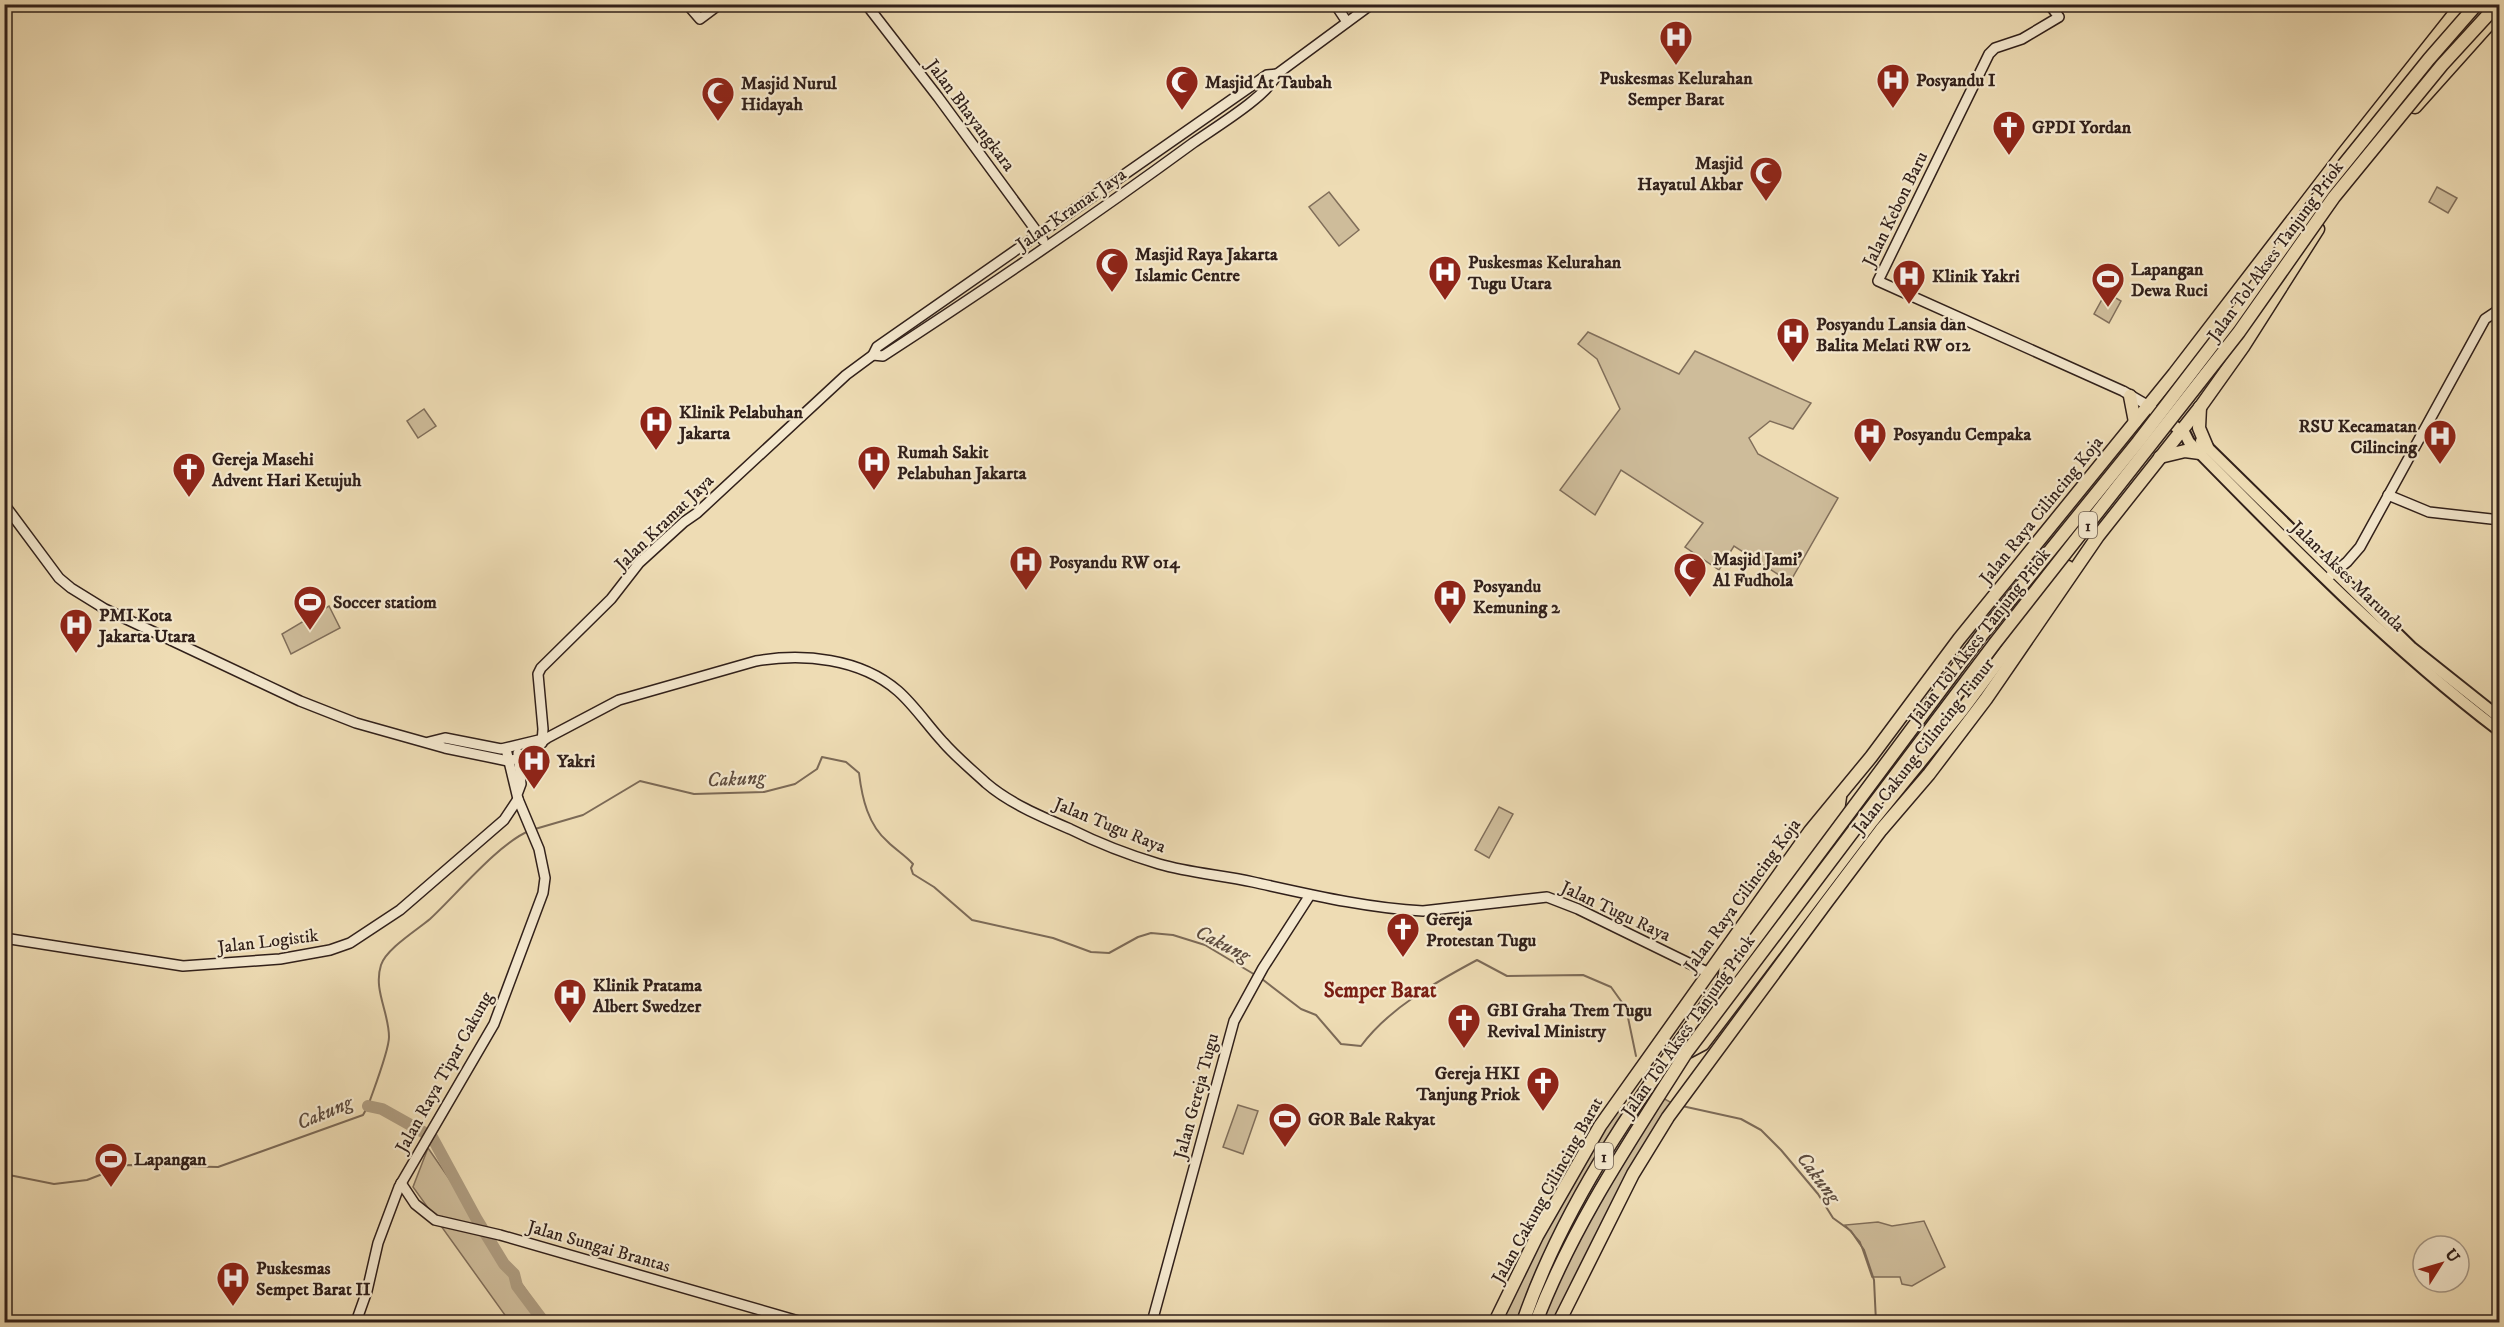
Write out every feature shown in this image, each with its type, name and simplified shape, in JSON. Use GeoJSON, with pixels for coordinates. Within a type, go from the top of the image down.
{"type":"FeatureCollection","features":[{"type":"Feature","properties":{"kind":"highway","name":"Jalan Raya Cilincing Koja"},"geometry":{"type":"LineString","coordinates":[[1634,1077],[1810,831],[1840,796],[1959,639],[2144,413],[2343,154],[2462,4]]}},
{"type":"Feature","properties":{"kind":"highway","name":"Jalan Tol Akses Tanjung Priok"},"geometry":{"type":"LineString","coordinates":[[1522,1323],[1554,1246],[1616,1134],[1654,1075],[1982,636],[2138,442],[2223,331],[2324,189],[2429,59],[2478,4]]}},
{"type":"Feature","properties":{"kind":"highway","name":"Jalan Tol Akses Tanjung Priok"},"geometry":{"type":"LineString","coordinates":[[1536,1323],[1559,1268],[1589,1207],[1686,1053],[1995,643],[2240,332],[2334,197],[2442,65],[2498,4]]}},
{"type":"Feature","properties":{"kind":"highway","name":"Jalan Cakung Cilincing Timur"},"geometry":{"type":"LineString","coordinates":[[1559,1323],[1633,1174],[1681,1099],[1881,830],[1929,774],[1986,699],[2098,536],[2158,459],[2183,432],[2243,348],[2267,306],[2330,209],[2499,12]]}},
{"type":"Feature","properties":{"kind":"highway"},"geometry":{"type":"LineString","coordinates":[[2130,396],[2144,413]]}},
{"type":"Feature","properties":{"kind":"highway"},"geometry":{"type":"LineString","coordinates":[[2125,434],[2134,435],[2153,451],[2158,459],[2179,452],[2204,450],[2199,428],[2200,407]]}},
{"type":"Feature","properties":{"kind":"highway"},"geometry":{"type":"LineString","coordinates":[[1686,1053],[1703,1044],[1872,821],[1933,747],[2055,582],[2084,547],[2098,536]]}},
{"type":"Feature","properties":{"kind":"highway"},"geometry":{"type":"LineString","coordinates":[[1724,981],[1726,966],[1830,822],[1840,805],[1840,796]]}},
{"type":"Feature","properties":{"kind":"highway","name":"Jalan Cakung Cilincing Barat"},"geometry":{"type":"LineString","coordinates":[[1495,1323],[1537,1236],[1595,1135],[1634,1077]]}},
{"type":"Feature","properties":{"kind":"main road","name":"Jalan Akses Marunda"},"geometry":{"type":"LineString","coordinates":[[2144,413],[2183,432],[2189,442],[2204,450],[2336,572],[2412,648],[2499,718]]}},
{"type":"Feature","properties":{"kind":"main road","name":"Jalan Akses Marunda"},"geometry":{"type":"LineString","coordinates":[[2204,450],[2325,578],[2433,678],[2499,731]]}},
{"type":"Feature","properties":{"kind":"street"},"geometry":{"type":"LineString","coordinates":[[687,4],[700,19],[720,4]]}},
{"type":"Feature","properties":{"kind":"street","name":"Jalan Bhayangkara"},"geometry":{"type":"LineString","coordinates":[[866,4],[1047,247]]}},
{"type":"Feature","properties":{"kind":"street"},"geometry":{"type":"LineString","coordinates":[[1335,4],[1347,22]]}},
{"type":"Feature","properties":{"kind":"street","name":"Jalan Kramat Jaya"},"geometry":{"type":"LineString","coordinates":[[873,355],[883,356],[1047,247],[1243,107],[1273,83],[1277,74],[1372,4]]}},
{"type":"Feature","properties":{"kind":"street","name":"Jalan Kebon Baru"},"geometry":{"type":"LineString","coordinates":[[2049,4],[2059,17],[2022,39],[1995,48],[1989,54],[1878,281],[2130,396],[2144,413]]}},
{"type":"Feature","properties":{"kind":"street","name":"Jalan Kramat Jaya"},"geometry":{"type":"LineString","coordinates":[[544,740],[538,674],[541,668],[611,599],[639,564],[684,522],[697,513],[846,375],[873,355],[878,347],[1267,75],[1277,74]]}},
{"type":"Feature","properties":{"kind":"street"},"geometry":{"type":"LineString","coordinates":[[2325,578],[2336,572],[2360,547],[2485,319],[2499,309]]}},
{"type":"Feature","properties":{"kind":"street"},"geometry":{"type":"LineString","coordinates":[[2388,495],[2429,513],[2499,520]]}},
{"type":"Feature","properties":{"kind":"street"},"geometry":{"type":"LineString","coordinates":[[4,504],[59,578],[83,596],[300,701],[356,723],[445,748],[508,761],[519,758],[544,740]]}},
{"type":"Feature","properties":{"kind":"street","name":"Jalan Tugu Raya"},"geometry":{"type":"LineString","coordinates":[[544,740],[619,700],[756,661],[806,657],[839,663],[860,668],[897,690],[945,744],[987,783],[1014,801],[1086,837],[1159,864],[1310,895],[1402,910],[1423,910],[1547,897],[1578,909],[1709,973]]}},
{"type":"Feature","properties":{"kind":"street"},"geometry":{"type":"LineString","coordinates":[[429,742],[445,738],[506,749],[544,740]]}},
{"type":"Feature","properties":{"kind":"street"},"geometry":{"type":"LineString","coordinates":[[516,747],[521,784],[518,795]]}},
{"type":"Feature","properties":{"kind":"street","name":"Jalan Raya Tipar Cakung"},"geometry":{"type":"LineString","coordinates":[[356,1323],[367,1291],[378,1243],[401,1183],[494,1023],[543,893],[544,878],[534,835],[518,795],[506,749]]}},
{"type":"Feature","properties":{"kind":"street","name":"Jalan Logistik"},"geometry":{"type":"LineString","coordinates":[[4,938],[183,966],[280,959],[330,950],[350,944],[400,910],[504,820],[518,795]]}},
{"type":"Feature","properties":{"kind":"street","name":"Jalan Gereja Tugu"},"geometry":{"type":"LineString","coordinates":[[1152,1323],[1232,1028],[1263,968],[1310,895]]}},
{"type":"Feature","properties":{"kind":"street","name":"Jalan Sungai Brantas"},"geometry":{"type":"LineString","coordinates":[[401,1183],[415,1204],[435,1220],[488,1232],[802,1323]]}},
{"type":"Feature","properties":{"kind":"shaded area"},"geometry":{"type":"Polygon","coordinates":[[[2437,187],[2457,198],[2448,213],[2429,202],[2437,187]]]}},
{"type":"Feature","properties":{"kind":"shaded area"},"geometry":{"type":"Polygon","coordinates":[[[1329,192],[1359,230],[1339,246],[1309,207],[1329,192]]]}},
{"type":"Feature","properties":{"kind":"shaded area","name":"Lapangan Dewa Ruci"},"geometry":{"type":"Polygon","coordinates":[[[2106,292],[2121,301],[2109,323],[2094,314],[2106,292]]]}},
{"type":"Feature","properties":{"kind":"shaded area"},"geometry":{"type":"Polygon","coordinates":[[[1588,332],[1679,374],[1695,351],[1811,403],[1793,429],[1770,421],[1749,438],[1758,454],[1838,498],[1790,582],[1734,546],[1719,570],[1685,547],[1703,523],[1621,470],[1595,515],[1560,490],[1620,409],[1597,359],[1578,344],[1588,332]]]}},
{"type":"Feature","properties":{"kind":"shaded area"},"geometry":{"type":"Polygon","coordinates":[[[424,409],[436,426],[418,438],[407,421],[424,409]]]}},
{"type":"Feature","properties":{"kind":"shaded area","name":"Soccer statiom"},"geometry":{"type":"Polygon","coordinates":[[[329,606],[340,628],[291,654],[282,634],[329,606]]]}},
{"type":"Feature","properties":{"kind":"shaded area"},"geometry":{"type":"Polygon","coordinates":[[[1499,807],[1513,814],[1489,858],[1475,850],[1499,807]]]}},
{"type":"Feature","properties":{"kind":"shaded area"},"geometry":{"type":"Polygon","coordinates":[[[1661,1097],[1672,1103],[1559,1322],[1536,1322],[1589,1207],[1661,1097]]]}},
{"type":"Feature","properties":{"kind":"shaded area"},"geometry":{"type":"Polygon","coordinates":[[[1618,1101],[1631,1110],[1595,1172],[1523,1322],[1495,1322],[1618,1101]]]}},
{"type":"Feature","properties":{"kind":"shaded area"},"geometry":{"type":"Polygon","coordinates":[[[1238,1105],[1258,1111],[1243,1154],[1223,1147],[1238,1105]]]}},
{"type":"Feature","properties":{"kind":"shaded area"},"geometry":{"type":"Polygon","coordinates":[[[428,1148],[548,1322],[510,1322],[413,1187],[428,1148]]]}},
{"type":"Feature","properties":{"kind":"shaded area"},"geometry":{"type":"Polygon","coordinates":[[[1924,1221],[1945,1267],[1912,1286],[1902,1284],[1900,1277],[1872,1277],[1860,1242],[1845,1225],[1878,1222],[1892,1226],[1924,1221]]]}},
{"type":"Feature","properties":{"kind":"waterway","name":"Cakung"},"geometry":{"type":"LineString","coordinates":[[535,829],[583,815],[640,781],[694,794],[764,792],[795,784],[817,769],[822,757],[846,762],[859,773],[867,810],[875,828],[913,864],[911,868],[913,874],[934,887],[972,920],[1053,938],[1091,952],[1109,953],[1138,937],[1151,933],[1173,935],[1205,945],[1257,976]]}},
{"type":"Feature","properties":{"kind":"waterway","name":"Cakung"},"geometry":{"type":"LineString","coordinates":[[4,1174],[54,1184],[87,1180],[126,1165],[218,1167],[363,1115],[384,1061],[389,1037],[379,983],[379,974],[384,959],[395,946],[430,919],[491,858],[517,837],[529,831]]}},
{"type":"Feature","properties":{"kind":"waterway","name":"Cakung"},"geometry":{"type":"LineString","coordinates":[[1262,979],[1301,1009],[1316,1015],[1341,1044],[1361,1046],[1372,1032],[1399,1008],[1477,960],[1507,976],[1583,975],[1611,987],[1626,1008],[1636,1056]]}},
{"type":"Feature","properties":{"kind":"waterway"},"geometry":{"type":"LineString","coordinates":[[368,1106],[382,1109],[432,1137],[476,1218],[504,1264],[514,1274],[517,1286],[544,1322]]}},
{"type":"Feature","properties":{"kind":"waterway","name":"Cakung"},"geometry":{"type":"LineString","coordinates":[[1682,1106],[1741,1119],[1761,1130],[1781,1150],[1818,1194],[1833,1218],[1851,1231],[1864,1250],[1874,1280],[1876,1322]]}},
{"type":"Feature","properties":{"kind":"place","name":"Puskesmas Kelurahan Semper Barat"},"geometry":{"type":"Point","coordinates":[1676,66]}},
{"type":"Feature","properties":{"kind":"place","name":"Posyandu I"},"geometry":{"type":"Point","coordinates":[1893,109]}},
{"type":"Feature","properties":{"kind":"place","name":"Masjid At Taubah"},"geometry":{"type":"Point","coordinates":[1182,111]}},
{"type":"Feature","properties":{"kind":"place","name":"Masjid Nurul Hidayah"},"geometry":{"type":"Point","coordinates":[718,122]}},
{"type":"Feature","properties":{"kind":"place","name":"GPDI Yordan"},"geometry":{"type":"Point","coordinates":[2009,156]}},
{"type":"Feature","properties":{"kind":"place","name":"Masjid Hayatul Akbar"},"geometry":{"type":"Point","coordinates":[1766,202]}},
{"type":"Feature","properties":{"kind":"place","name":"Masjid Raya Jakarta Islamic Centre"},"geometry":{"type":"Point","coordinates":[1112,293]}},
{"type":"Feature","properties":{"kind":"place","name":"Puskesmas Kelurahan Tugu Utara"},"geometry":{"type":"Point","coordinates":[1445,301]}},
{"type":"Feature","properties":{"kind":"place","name":"Klinik Yakri"},"geometry":{"type":"Point","coordinates":[1909,305]}},
{"type":"Feature","properties":{"kind":"place","name":"Lapangan Dewa Ruci"},"geometry":{"type":"Point","coordinates":[2108,308]}},
{"type":"Feature","properties":{"kind":"place","name":"Posyandu Lansia dan Balita Melati RW 012"},"geometry":{"type":"Point","coordinates":[1793,363]}},
{"type":"Feature","properties":{"kind":"place","name":"Klinik Pelabuhan Jakarta"},"geometry":{"type":"Point","coordinates":[656,451]}},
{"type":"Feature","properties":{"kind":"place","name":"Posyandu Cempaka"},"geometry":{"type":"Point","coordinates":[1870,463]}},
{"type":"Feature","properties":{"kind":"place","name":"RSU Kecamatan Cilincing"},"geometry":{"type":"Point","coordinates":[2440,465]}},
{"type":"Feature","properties":{"kind":"place","name":"Rumah Sakit Pelabuhan Jakarta"},"geometry":{"type":"Point","coordinates":[874,491]}},
{"type":"Feature","properties":{"kind":"place","name":"Gereja Masehi Advent Hari Ketujuh"},"geometry":{"type":"Point","coordinates":[189,498]}},
{"type":"Feature","properties":{"kind":"place","name":"Posyandu RW 014"},"geometry":{"type":"Point","coordinates":[1026,591]}},
{"type":"Feature","properties":{"kind":"place","name":"Masjid Jami' Al Fudhola"},"geometry":{"type":"Point","coordinates":[1690,598]}},
{"type":"Feature","properties":{"kind":"place","name":"Posyandu Kemuning 2"},"geometry":{"type":"Point","coordinates":[1450,625]}},
{"type":"Feature","properties":{"kind":"place","name":"Soccer statiom"},"geometry":{"type":"Point","coordinates":[310,631]}},
{"type":"Feature","properties":{"kind":"place","name":"PMI Kota Jakarta Utara"},"geometry":{"type":"Point","coordinates":[76,654]}},
{"type":"Feature","properties":{"kind":"place","name":"Yakri"},"geometry":{"type":"Point","coordinates":[534,790]}},
{"type":"Feature","properties":{"kind":"place","name":"Gereja Protestan Tugu"},"geometry":{"type":"Point","coordinates":[1403,958]}},
{"type":"Feature","properties":{"kind":"place","name":"Klinik Pratama Albert Swedzer"},"geometry":{"type":"Point","coordinates":[570,1024]}},
{"type":"Feature","properties":{"kind":"place","name":"GBI Graha Trem Tugu Revival Ministry"},"geometry":{"type":"Point","coordinates":[1464,1049]}},
{"type":"Feature","properties":{"kind":"place","name":"Gereja HKI Tanjung Priok"},"geometry":{"type":"Point","coordinates":[1543,1112]}},
{"type":"Feature","properties":{"kind":"place","name":"GOR Bale Rakyat"},"geometry":{"type":"Point","coordinates":[1285,1148]}},
{"type":"Feature","properties":{"kind":"place","name":"Lapangan"},"geometry":{"type":"Point","coordinates":[111,1188]}},
{"type":"Feature","properties":{"kind":"place","name":"Puskesmas Sempet Barat II"},"geometry":{"type":"Point","coordinates":[233,1307]}},
{"type":"Feature","properties":{"kind":"district","name":"Semper Barat"},"geometry":{"type":"Point","coordinates":[1380,990]}}]}
